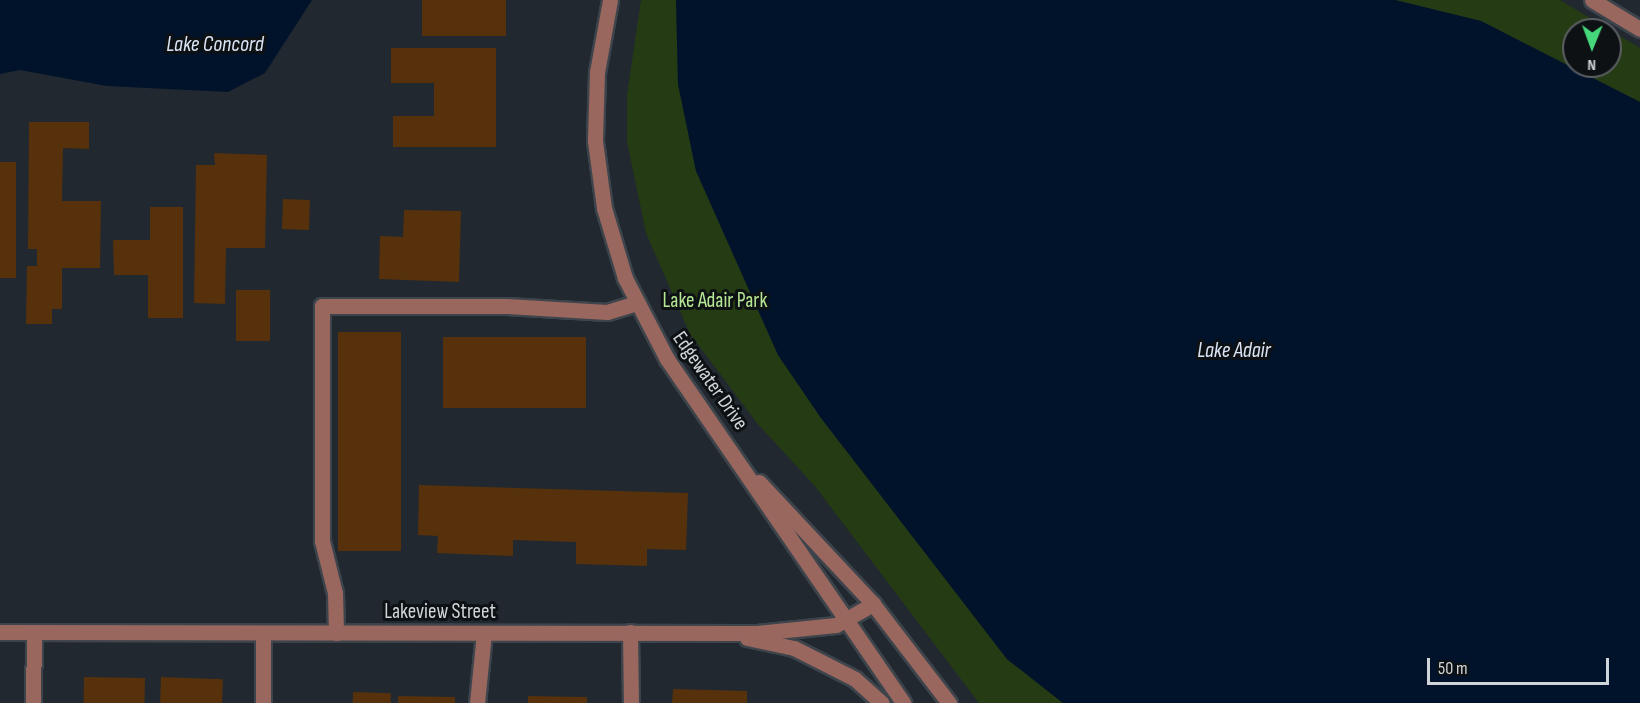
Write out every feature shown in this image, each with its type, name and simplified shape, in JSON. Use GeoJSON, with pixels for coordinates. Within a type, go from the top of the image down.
{"type":"FeatureCollection","features":[{"type":"Feature","properties":{"kind":"street","name":"Edgewater Drive"},"geometry":{"type":"LineString","coordinates":[[610,0],[596,81],[597,162],[610,233],[636,303],[667,359],[746,469],[777,524],[903,703]]}},
{"type":"Feature","properties":{"kind":"street"},"geometry":{"type":"LineString","coordinates":[[1592,0],[1640,29]]}},
{"type":"Feature","properties":{"kind":"street"},"geometry":{"type":"LineString","coordinates":[[336,633],[335,593],[322,541],[322,306],[507,306],[607,312],[636,303]]}},
{"type":"Feature","properties":{"kind":"street","name":"Edgewater Drive"},"geometry":{"type":"LineString","coordinates":[[746,469],[873,604],[949,703]]}},
{"type":"Feature","properties":{"kind":"street","name":"Lakeview Street"},"geometry":{"type":"LineString","coordinates":[[0,632],[721,633],[820,628],[846,620],[873,604]]}},
{"type":"Feature","properties":{"kind":"street"},"geometry":{"type":"LineString","coordinates":[[33,703],[34,632]]}},
{"type":"Feature","properties":{"kind":"street"},"geometry":{"type":"LineString","coordinates":[[630,632],[631,703]]}},
{"type":"Feature","properties":{"kind":"street"},"geometry":{"type":"LineString","coordinates":[[263,633],[263,703]]}},
{"type":"Feature","properties":{"kind":"street"},"geometry":{"type":"LineString","coordinates":[[477,703],[484,633]]}},
{"type":"Feature","properties":{"kind":"street"},"geometry":{"type":"LineString","coordinates":[[721,633],[795,648],[855,679],[882,703]]}},
{"type":"Feature","properties":{"kind":"green space","name":"Lake Adair Park"},"geometry":{"type":"Polygon","coordinates":[[[641,0],[676,0],[678,84],[696,171],[778,355],[821,418],[1007,659],[1063,703],[979,703],[814,485],[757,423],[690,334],[646,233],[627,142],[627,95],[641,0]]]}},
{"type":"Feature","properties":{"kind":"green space"},"geometry":{"type":"Polygon","coordinates":[[[1395,0],[1560,0],[1590,18],[1562,18],[1562,62],[1481,21],[1395,0]]]}},
{"type":"Feature","properties":{"kind":"green space"},"geometry":{"type":"Polygon","coordinates":[[[1622,37],[1640,48],[1640,102],[1593,78],[1622,78],[1622,37]]]}},
{"type":"Feature","properties":{"kind":"water","name":"Lake Concord"},"geometry":{"type":"Polygon","coordinates":[[[0,0],[312,0],[265,73],[228,92],[107,86],[20,70],[0,74],[0,0]]]}},
{"type":"Feature","properties":{"kind":"water","name":"Lake Adair"},"geometry":{"type":"Polygon","coordinates":[[[676,0],[1395,0],[1481,21],[1562,62],[1562,78],[1593,78],[1640,102],[1640,703],[1063,703],[1007,659],[821,418],[778,355],[696,171],[678,84],[676,0]]]}},
{"type":"Feature","properties":{"kind":"building"},"geometry":{"type":"Polygon","coordinates":[[[422,0],[506,0],[506,36],[422,36],[422,0]]]}},
{"type":"Feature","properties":{"kind":"building"},"geometry":{"type":"Polygon","coordinates":[[[391,48],[496,48],[496,147],[393,147],[393,116],[434,116],[434,83],[391,83],[391,48]]]}},
{"type":"Feature","properties":{"kind":"building"},"geometry":{"type":"Polygon","coordinates":[[[29,122],[89,122],[89,149],[63,148],[62,201],[101,201],[100,268],[62,268],[62,309],[52,309],[52,324],[26,324],[27,266],[37,266],[37,249],[28,249],[29,122]]]}},
{"type":"Feature","properties":{"kind":"building"},"geometry":{"type":"Polygon","coordinates":[[[214,153],[267,155],[265,248],[226,248],[225,304],[194,303],[196,165],[215,165],[214,153]]]}},
{"type":"Feature","properties":{"kind":"building"},"geometry":{"type":"Polygon","coordinates":[[[0,162],[16,162],[16,278],[0,278],[0,162]]]}},
{"type":"Feature","properties":{"kind":"building"},"geometry":{"type":"Polygon","coordinates":[[[283,199],[310,200],[309,230],[282,229],[283,199]]]}},
{"type":"Feature","properties":{"kind":"building"},"geometry":{"type":"Polygon","coordinates":[[[150,207],[183,207],[183,318],[148,318],[148,275],[114,275],[113,240],[150,240],[150,207]]]}},
{"type":"Feature","properties":{"kind":"building"},"geometry":{"type":"Polygon","coordinates":[[[404,210],[461,211],[459,282],[379,279],[380,236],[403,237],[404,210]]]}},
{"type":"Feature","properties":{"kind":"building"},"geometry":{"type":"Polygon","coordinates":[[[236,290],[270,290],[270,341],[236,341],[236,290]]]}},
{"type":"Feature","properties":{"kind":"building"},"geometry":{"type":"Polygon","coordinates":[[[338,332],[401,332],[401,551],[338,551],[338,332]]]}},
{"type":"Feature","properties":{"kind":"building"},"geometry":{"type":"Polygon","coordinates":[[[443,337],[586,337],[586,408],[443,408],[443,337]]]}},
{"type":"Feature","properties":{"kind":"building"},"geometry":{"type":"Polygon","coordinates":[[[419,485],[688,493],[686,550],[647,549],[647,566],[576,564],[576,542],[513,540],[513,556],[437,553],[438,536],[418,535],[419,485]]]}},
{"type":"Feature","properties":{"kind":"building"},"geometry":{"type":"Polygon","coordinates":[[[84,677],[145,678],[145,703],[84,703],[84,677]]]}},
{"type":"Feature","properties":{"kind":"building"},"geometry":{"type":"Polygon","coordinates":[[[161,677],[223,679],[222,703],[160,703],[161,677]]]}},
{"type":"Feature","properties":{"kind":"building"},"geometry":{"type":"Polygon","coordinates":[[[673,689],[747,691],[747,703],[672,703],[673,689]]]}},
{"type":"Feature","properties":{"kind":"building"},"geometry":{"type":"Polygon","coordinates":[[[353,692],[391,693],[391,703],[353,703],[353,692]]]}},
{"type":"Feature","properties":{"kind":"building"},"geometry":{"type":"Polygon","coordinates":[[[398,696],[455,697],[455,703],[398,703],[398,696]]]}},
{"type":"Feature","properties":{"kind":"building"},"geometry":{"type":"Polygon","coordinates":[[[528,696],[587,697],[587,703],[528,703],[528,696]]]}}]}
